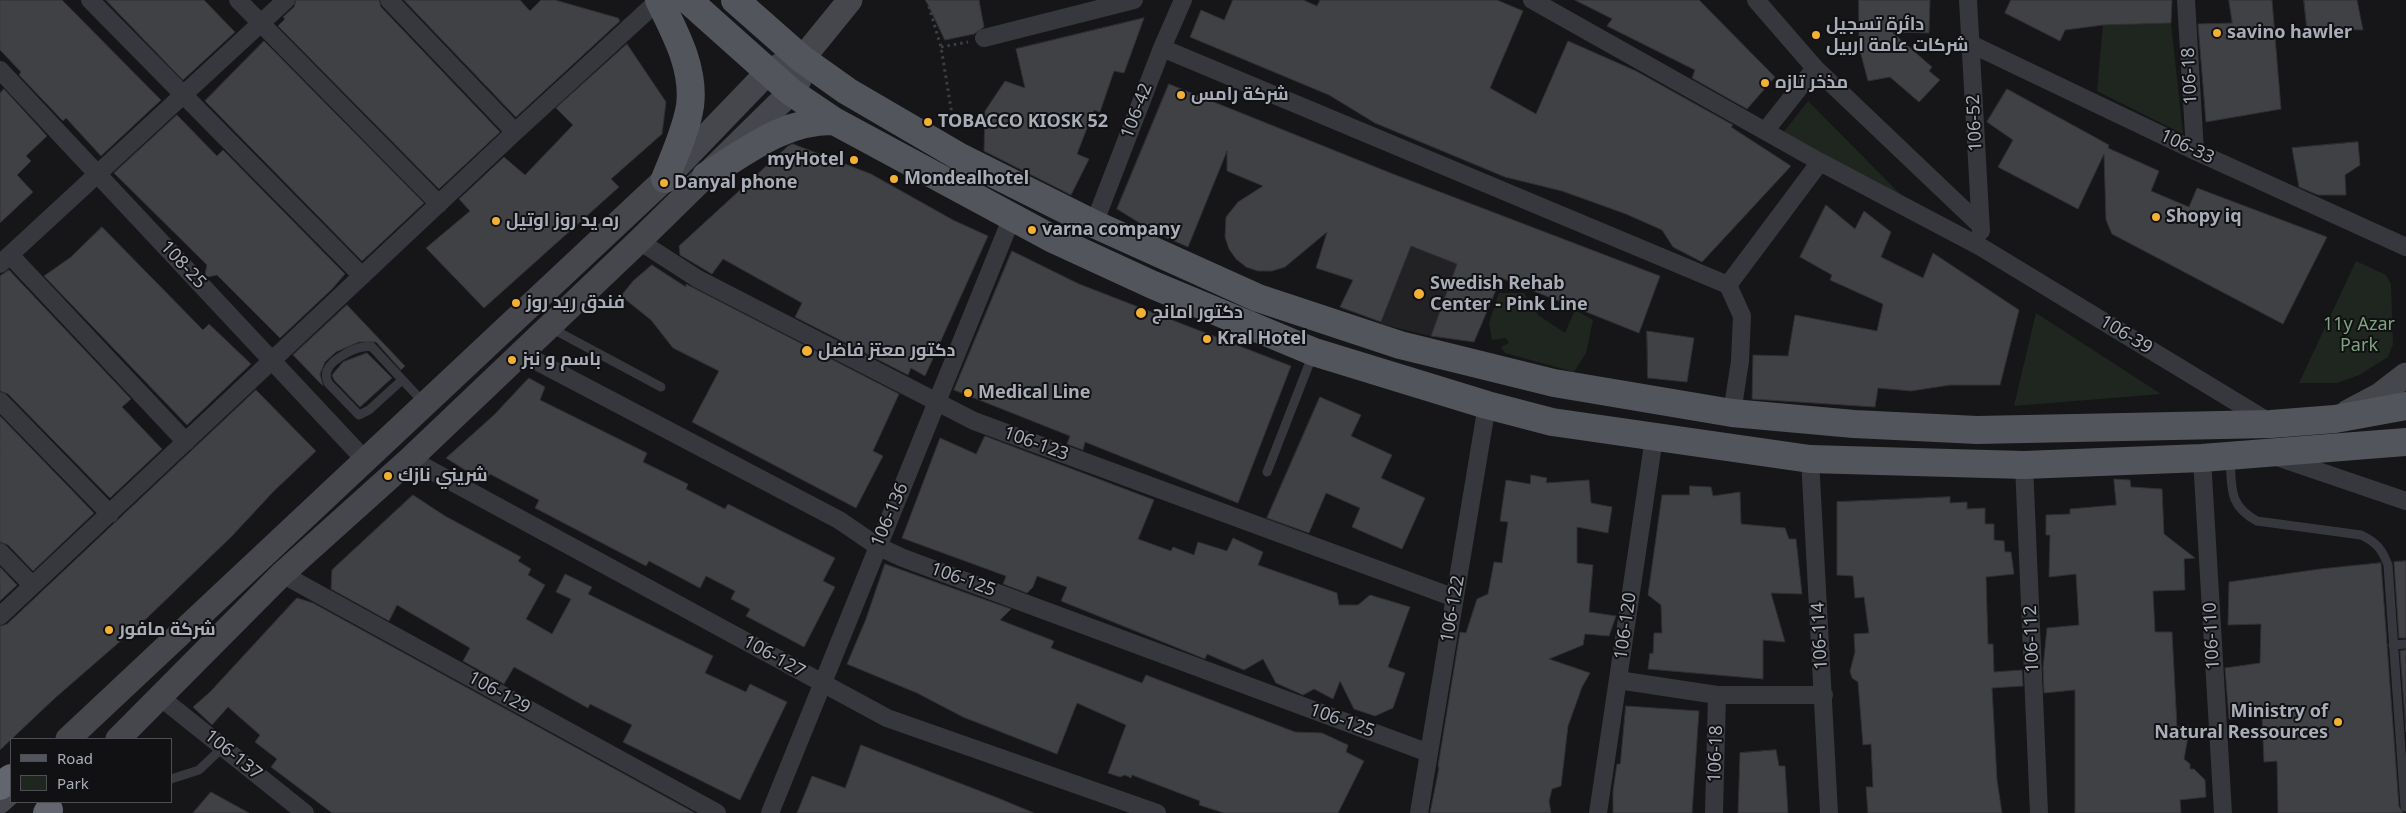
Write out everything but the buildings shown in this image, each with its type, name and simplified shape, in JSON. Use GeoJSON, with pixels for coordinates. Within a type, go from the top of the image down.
{"type":"FeatureCollection","features":[{"type":"Feature","properties":{"kind":"main road"},"geometry":{"type":"LineString","coordinates":[[659,0],[684,56],[690,82],[688,113],[665,179]]}},
{"type":"Feature","properties":{"kind":"main road"},"geometry":{"type":"LineString","coordinates":[[688,0],[791,92],[834,121],[1051,238],[1152,285],[1314,352],[1487,405],[1552,422],[1810,459],[2024,464],[2202,458],[2406,442]]}},
{"type":"Feature","properties":{"kind":"main road"},"geometry":{"type":"LineString","coordinates":[[735,0],[802,60],[847,91],[960,157],[1094,224],[1258,298],[1400,345],[1554,383],[1732,413],[1854,424],[1977,430],[2271,424],[2335,419],[2406,406]]}},
{"type":"Feature","properties":{"kind":"main road"},"geometry":{"type":"LineString","coordinates":[[119,738],[282,574],[410,459],[639,242],[791,92],[799,80],[802,60],[850,0]]}},
{"type":"Feature","properties":{"kind":"main road"},"geometry":{"type":"LineString","coordinates":[[69,738],[665,179],[768,72],[781,65],[802,60]]}},
{"type":"Feature","properties":{"kind":"main road"},"geometry":{"type":"LineString","coordinates":[[706,176],[770,137],[796,125],[813,121],[834,121]]}},
{"type":"Feature","properties":{"kind":"main road"},"geometry":{"type":"LineString","coordinates":[[2335,419],[2380,396],[2406,374]]}},
{"type":"Feature","properties":{"kind":"main road"},"geometry":{"type":"LineString","coordinates":[[0,802],[10,792]]}},
{"type":"Feature","properties":{"kind":"street"},"geometry":{"type":"LineString","coordinates":[[90,0],[362,276]]}},
{"type":"Feature","properties":{"kind":"street"},"geometry":{"type":"LineString","coordinates":[[238,0],[260,25],[440,204]]}},
{"type":"Feature","properties":{"kind":"street"},"geometry":{"type":"LineString","coordinates":[[186,442],[5,259],[286,0]]}},
{"type":"Feature","properties":{"kind":"street"},"geometry":{"type":"LineString","coordinates":[[389,0],[515,132]]}},
{"type":"Feature","properties":{"kind":"street"},"geometry":{"type":"LineString","coordinates":[[0,616],[515,132],[659,0]]}},
{"type":"Feature","properties":{"kind":"street"},"geometry":{"type":"LineString","coordinates":[[984,38],[1134,0]]}},
{"type":"Feature","properties":{"kind":"street","name":"106-42"},"geometry":{"type":"LineString","coordinates":[[1094,224],[1162,48],[1183,0]]}},
{"type":"Feature","properties":{"kind":"street","name":"106-39"},"geometry":{"type":"LineString","coordinates":[[1532,0],[1632,58],[1766,130],[1820,162],[1981,247],[2271,424]]}},
{"type":"Feature","properties":{"kind":"street"},"geometry":{"type":"LineString","coordinates":[[1756,0],[1815,68],[1980,225]]}},
{"type":"Feature","properties":{"kind":"street","name":"106-52"},"geometry":{"type":"LineString","coordinates":[[1968,0],[1981,247]]}},
{"type":"Feature","properties":{"kind":"street","name":"106-18"},"geometry":{"type":"LineString","coordinates":[[2186,0],[2194,151]]}},
{"type":"Feature","properties":{"kind":"street","name":"106-33"},"geometry":{"type":"LineString","coordinates":[[1971,44],[2194,151],[2406,247]]}},
{"type":"Feature","properties":{"kind":"street"},"geometry":{"type":"LineString","coordinates":[[1162,48],[1728,285],[1742,316],[1740,361],[1732,413]]}},
{"type":"Feature","properties":{"kind":"street"},"geometry":{"type":"LineString","coordinates":[[1766,130],[1815,68]]}},
{"type":"Feature","properties":{"kind":"street","name":"108-25"},"geometry":{"type":"LineString","coordinates":[[0,70],[366,460]]}},
{"type":"Feature","properties":{"kind":"street"},"geometry":{"type":"LineString","coordinates":[[1728,285],[1820,162]]}},
{"type":"Feature","properties":{"kind":"street","name":"106-136"},"geometry":{"type":"LineString","coordinates":[[770,813],[1012,217]]}},
{"type":"Feature","properties":{"kind":"street","name":"106-123"},"geometry":{"type":"LineString","coordinates":[[639,242],[698,278],[974,421],[1455,598]]}},
{"type":"Feature","properties":{"kind":"street","name":"106-125"},"geometry":{"type":"LineString","coordinates":[[521,353],[839,520],[877,546],[910,560],[1429,753]]}},
{"type":"Feature","properties":{"kind":"street"},"geometry":{"type":"LineString","coordinates":[[0,400],[110,514]]}},
{"type":"Feature","properties":{"kind":"street","name":"106-122"},"geometry":{"type":"LineString","coordinates":[[1419,813],[1487,405]]}},
{"type":"Feature","properties":{"kind":"street","name":"106-120"},"geometry":{"type":"LineString","coordinates":[[1598,813],[1654,438]]}},
{"type":"Feature","properties":{"kind":"street"},"geometry":{"type":"LineString","coordinates":[[2267,453],[2406,501]]}},
{"type":"Feature","properties":{"kind":"street","name":"106-110"},"geometry":{"type":"LineString","coordinates":[[2202,458],[2223,813]]}},
{"type":"Feature","properties":{"kind":"street","name":"106-127"},"geometry":{"type":"LineString","coordinates":[[410,459],[870,710],[905,725],[1157,813]]}},
{"type":"Feature","properties":{"kind":"street","name":"106-114"},"geometry":{"type":"LineString","coordinates":[[1810,459],[1829,813]]}},
{"type":"Feature","properties":{"kind":"street","name":"106-112"},"geometry":{"type":"LineString","coordinates":[[2024,464],[2039,813]]}},
{"type":"Feature","properties":{"kind":"street"},"geometry":{"type":"LineString","coordinates":[[0,552],[32,585]]}},
{"type":"Feature","properties":{"kind":"street","name":"106-129"},"geometry":{"type":"LineString","coordinates":[[282,574],[717,813]]}},
{"type":"Feature","properties":{"kind":"street"},"geometry":{"type":"LineString","coordinates":[[1618,680],[1718,695],[1824,695]]}},
{"type":"Feature","properties":{"kind":"street","name":"106-18"},"geometry":{"type":"LineString","coordinates":[[1714,813],[1718,695]]}},
{"type":"Feature","properties":{"kind":"street","name":"106-137"},"geometry":{"type":"LineString","coordinates":[[160,697],[306,813]]}},
{"type":"Feature","properties":{"kind":"lane"},"geometry":{"type":"LineString","coordinates":[[549,327],[661,387]]}},
{"type":"Feature","properties":{"kind":"lane"},"geometry":{"type":"LineString","coordinates":[[401,381],[369,410],[359,415],[328,383],[326,376],[328,369],[354,348],[365,345],[372,347],[401,381],[426,404]]}},
{"type":"Feature","properties":{"kind":"lane"},"geometry":{"type":"LineString","coordinates":[[1267,472],[1314,352]]}},
{"type":"Feature","properties":{"kind":"lane"},"geometry":{"type":"LineString","coordinates":[[2230,456],[2232,493],[2236,505],[2246,515],[2257,521],[2361,535],[2375,542],[2384,553],[2388,565],[2405,808]]}},
{"type":"Feature","properties":{"kind":"lane"},"geometry":{"type":"LineString","coordinates":[[2393,645],[2406,644]]}},
{"type":"Feature","properties":{"kind":"lane"},"geometry":{"type":"LineString","coordinates":[[172,779],[199,770],[223,747]]}},
{"type":"Feature","properties":{"kind":"path"},"geometry":{"type":"LineString","coordinates":[[927,0],[941,47],[960,157]]}},
{"type":"Feature","properties":{"kind":"path"},"geometry":{"type":"LineString","coordinates":[[941,47],[984,38]]}},
{"type":"Feature","properties":{"kind":"shaded area","name":"Swedish Rehab Center - Pink Line"},"geometry":{"type":"Polygon","coordinates":[[[1411,246],[1457,264],[1431,336],[1381,324],[1411,246]]]}},
{"type":"Feature","properties":{"kind":"green space"},"geometry":{"type":"Polygon","coordinates":[[[2171,23],[2183,134],[2097,91],[2103,25],[2171,23]]]}},
{"type":"Feature","properties":{"kind":"green space"},"geometry":{"type":"Polygon","coordinates":[[[1808,101],[1909,203],[1783,133],[1808,101]]]}},
{"type":"Feature","properties":{"kind":"green space","name":"11y Azar Park"},"geometry":{"type":"Polygon","coordinates":[[[2356,261],[2386,275],[2391,284],[2393,344],[2388,357],[2359,375],[2337,383],[2299,383],[2356,261]]]}},
{"type":"Feature","properties":{"kind":"green space"},"geometry":{"type":"Polygon","coordinates":[[[1499,293],[1524,293],[1538,315],[1565,333],[1575,310],[1593,320],[1586,353],[1574,372],[1505,353],[1501,347],[1509,343],[1506,338],[1492,340],[1489,323],[1499,293]]]}},
{"type":"Feature","properties":{"kind":"green space"},"geometry":{"type":"Polygon","coordinates":[[[2036,313],[2161,394],[2014,406],[2036,313]]]}},
{"type":"Feature","properties":{"kind":"place","name":"savino hawler"},"geometry":{"type":"Point","coordinates":[2217,33]}},
{"type":"Feature","properties":{"kind":"place","name":"دائرة تسجيل شركات عامة اربيل"},"geometry":{"type":"Point","coordinates":[1816,35]}},
{"type":"Feature","properties":{"kind":"place","name":"مذخر تازه"},"geometry":{"type":"Point","coordinates":[1765,83]}},
{"type":"Feature","properties":{"kind":"place","name":"شركة رامس"},"geometry":{"type":"Point","coordinates":[1181,95]}},
{"type":"Feature","properties":{"kind":"place","name":"TOBACCO KIOSK 52"},"geometry":{"type":"Point","coordinates":[928,122]}},
{"type":"Feature","properties":{"kind":"place","name":"myHotel"},"geometry":{"type":"Point","coordinates":[854,160]}},
{"type":"Feature","properties":{"kind":"place","name":"Mondealhotel"},"geometry":{"type":"Point","coordinates":[894,179]}},
{"type":"Feature","properties":{"kind":"place","name":"Danyal phone"},"geometry":{"type":"Point","coordinates":[664,183]}},
{"type":"Feature","properties":{"kind":"place","name":"Shopy iq"},"geometry":{"type":"Point","coordinates":[2156,217]}},
{"type":"Feature","properties":{"kind":"place","name":"ره يد روز اوتيل"},"geometry":{"type":"Point","coordinates":[496,221]}},
{"type":"Feature","properties":{"kind":"place","name":"varna company"},"geometry":{"type":"Point","coordinates":[1032,230]}},
{"type":"Feature","properties":{"kind":"place","name":"Swedish Rehab Center - Pink Line"},"geometry":{"type":"Point","coordinates":[1419,294]}},
{"type":"Feature","properties":{"kind":"place","name":"فندق ريد روز"},"geometry":{"type":"Point","coordinates":[516,303]}},
{"type":"Feature","properties":{"kind":"place","name":"دكتور امانج"},"geometry":{"type":"Point","coordinates":[1141,313]}},
{"type":"Feature","properties":{"kind":"place","name":"Kral Hotel"},"geometry":{"type":"Point","coordinates":[1207,339]}},
{"type":"Feature","properties":{"kind":"place","name":"دكتور معتز فاضل"},"geometry":{"type":"Point","coordinates":[807,351]}},
{"type":"Feature","properties":{"kind":"place","name":"باسم و نبز"},"geometry":{"type":"Point","coordinates":[512,360]}},
{"type":"Feature","properties":{"kind":"place","name":"Medical Line"},"geometry":{"type":"Point","coordinates":[968,393]}},
{"type":"Feature","properties":{"kind":"place","name":"شريني نازك"},"geometry":{"type":"Point","coordinates":[388,476]}},
{"type":"Feature","properties":{"kind":"place","name":"شركة مافور"},"geometry":{"type":"Point","coordinates":[109,630]}},
{"type":"Feature","properties":{"kind":"place","name":"Ministry of Natural Ressources"},"geometry":{"type":"Point","coordinates":[2338,722]}}]}
